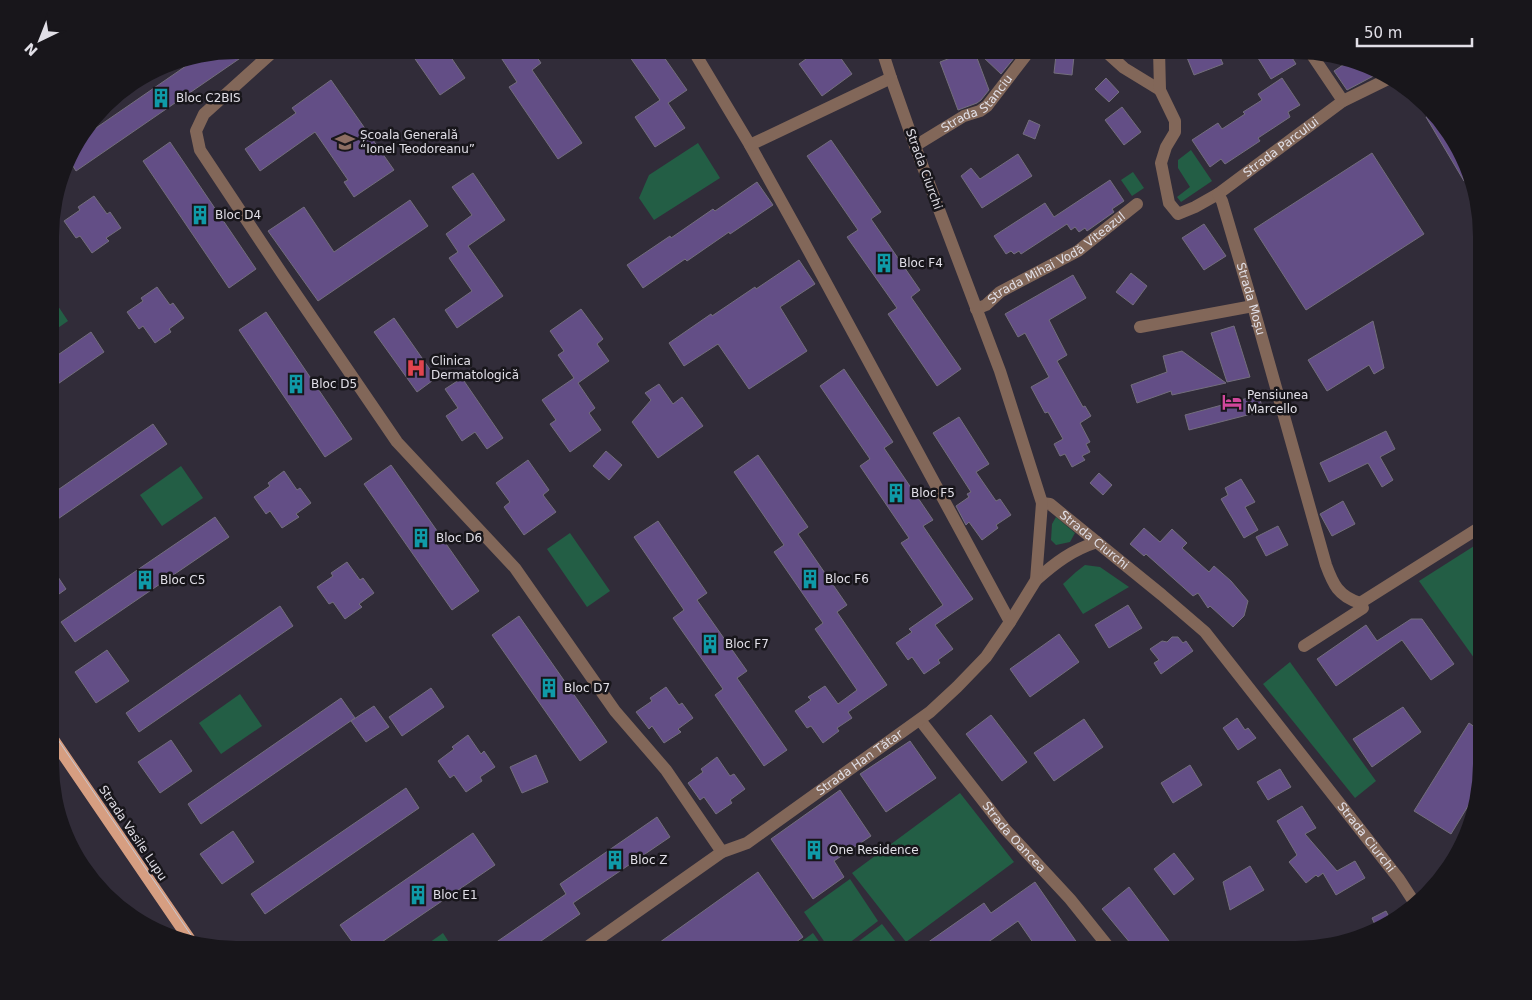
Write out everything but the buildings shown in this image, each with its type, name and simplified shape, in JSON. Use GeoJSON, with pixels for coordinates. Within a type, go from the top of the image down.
{"type":"FeatureCollection","features":[{"type":"Feature","properties":{"kind":"main road","name":"Strada Vasile Lupu"},"geometry":{"type":"LineString","coordinates":[[59,748],[186,934]]}},
{"type":"Feature","properties":{"kind":"street"},"geometry":{"type":"LineString","coordinates":[[265,59],[204,114],[196,131],[200,150],[397,442],[515,568],[615,711],[666,770],[722,852]]}},
{"type":"Feature","properties":{"kind":"street"},"geometry":{"type":"LineString","coordinates":[[698,59],[806,244],[1010,622]]}},
{"type":"Feature","properties":{"kind":"street","name":"Strada Ciurchi"},"geometry":{"type":"LineString","coordinates":[[885,59],[915,146],[1000,371],[1042,503],[1050,504],[1205,632],[1399,878],[1412,898]]}},
{"type":"Feature","properties":{"kind":"street","name":"Strada Stanciu"},"geometry":{"type":"LineString","coordinates":[[915,146],[964,116],[980,111],[987,106],[1023,59]]}},
{"type":"Feature","properties":{"kind":"street"},"geometry":{"type":"LineString","coordinates":[[1114,59],[1124,68],[1160,90]]}},
{"type":"Feature","properties":{"kind":"street"},"geometry":{"type":"LineString","coordinates":[[1159,59],[1160,90],[1175,122],[1175,132],[1166,147],[1161,163],[1169,203],[1178,214],[1218,194]]}},
{"type":"Feature","properties":{"kind":"street"},"geometry":{"type":"LineString","coordinates":[[1315,60],[1343,101]]}},
{"type":"Feature","properties":{"kind":"street"},"geometry":{"type":"LineString","coordinates":[[750,145],[891,78]]}},
{"type":"Feature","properties":{"kind":"street","name":"Strada Parcului"},"geometry":{"type":"LineString","coordinates":[[1218,194],[1343,101],[1383,81]]}},
{"type":"Feature","properties":{"kind":"street","name":"Strada Moșu"},"geometry":{"type":"LineString","coordinates":[[1218,194],[1222,201],[1253,306],[1326,565],[1333,584],[1338,590],[1346,597],[1360,603]]}},
{"type":"Feature","properties":{"kind":"street","name":"Strada Mihai Vodă Viteazul"},"geometry":{"type":"LineString","coordinates":[[976,309],[986,305],[1000,292],[1078,251],[1137,204]]}},
{"type":"Feature","properties":{"kind":"street"},"geometry":{"type":"LineString","coordinates":[[1140,327],[1253,306]]}},
{"type":"Feature","properties":{"kind":"street","name":"Strada Han Tătar"},"geometry":{"type":"LineString","coordinates":[[596,941],[722,852],[747,844],[920,720],[957,687],[986,657],[1036,580],[1042,503]]}},
{"type":"Feature","properties":{"kind":"street"},"geometry":{"type":"LineString","coordinates":[[1304,646],[1363,608],[1360,603],[1473,532]]}},
{"type":"Feature","properties":{"kind":"street"},"geometry":{"type":"LineString","coordinates":[[1036,580],[1048,569],[1079,548],[1097,542]]}},
{"type":"Feature","properties":{"kind":"street","name":"Strada Oancea"},"geometry":{"type":"LineString","coordinates":[[920,720],[1005,829],[1070,899],[1104,941]]}},
{"type":"Feature","properties":{"kind":"green space"},"geometry":{"type":"Polygon","coordinates":[[[698,143],[720,178],[654,220],[639,198],[649,175],[698,143]]]}},
{"type":"Feature","properties":{"kind":"green space"},"geometry":{"type":"Polygon","coordinates":[[[1191,150],[1212,181],[1181,202],[1177,197],[1190,187],[1178,168],[1178,160],[1191,150]]]}},
{"type":"Feature","properties":{"kind":"green space"},"geometry":{"type":"Polygon","coordinates":[[[1133,172],[1144,188],[1132,196],[1121,180],[1133,172]]]}},
{"type":"Feature","properties":{"kind":"green space"},"geometry":{"type":"Polygon","coordinates":[[[59,308],[68,321],[59,327],[59,308]]]}},
{"type":"Feature","properties":{"kind":"green space"},"geometry":{"type":"Polygon","coordinates":[[[181,466],[203,498],[162,526],[140,495],[181,466]]]}},
{"type":"Feature","properties":{"kind":"green space"},"geometry":{"type":"Polygon","coordinates":[[[1056,517],[1075,533],[1070,542],[1056,545],[1051,540],[1052,524],[1056,517]]]}},
{"type":"Feature","properties":{"kind":"green space"},"geometry":{"type":"Polygon","coordinates":[[[570,533],[610,591],[587,607],[547,549],[570,533]]]}},
{"type":"Feature","properties":{"kind":"green space"},"geometry":{"type":"Polygon","coordinates":[[[1473,547],[1473,656],[1419,581],[1473,547]]]}},
{"type":"Feature","properties":{"kind":"green space"},"geometry":{"type":"Polygon","coordinates":[[[1085,565],[1100,567],[1129,587],[1083,614],[1063,584],[1085,565]]]}},
{"type":"Feature","properties":{"kind":"green space"},"geometry":{"type":"Polygon","coordinates":[[[1290,662],[1376,781],[1355,798],[1263,684],[1290,662]]]}},
{"type":"Feature","properties":{"kind":"green space"},"geometry":{"type":"Polygon","coordinates":[[[240,694],[262,726],[221,754],[199,723],[240,694]]]}},
{"type":"Feature","properties":{"kind":"green space"},"geometry":{"type":"Polygon","coordinates":[[[960,793],[1014,862],[907,941],[905,941],[852,873],[960,793]]]}},
{"type":"Feature","properties":{"kind":"green space"},"geometry":{"type":"Polygon","coordinates":[[[850,879],[878,921],[852,941],[824,941],[804,912],[850,879]]]}},
{"type":"Feature","properties":{"kind":"green space"},"geometry":{"type":"Polygon","coordinates":[[[882,924],[895,941],[859,941],[882,924]]]}},
{"type":"Feature","properties":{"kind":"green space"},"geometry":{"type":"Polygon","coordinates":[[[443,933],[448,941],[432,941],[443,933]]]}},
{"type":"Feature","properties":{"kind":"green space"},"geometry":{"type":"Polygon","coordinates":[[[813,933],[819,941],[802,941],[813,933]]]}},
{"type":"Feature","properties":{"kind":"tram line"},"geometry":{"type":"LineString","coordinates":[[59,741],[191,935]]}},
{"type":"Feature","properties":{"kind":"place","name":"Bloc C2BIS"},"geometry":{"type":"Point","coordinates":[161,98]}},
{"type":"Feature","properties":{"kind":"place","name":"Școala Generală “Ionel Teodoreanu”"},"geometry":{"type":"Point","coordinates":[345,142]}},
{"type":"Feature","properties":{"kind":"place","name":"Bloc D4"},"geometry":{"type":"Point","coordinates":[200,215]}},
{"type":"Feature","properties":{"kind":"place","name":"Bloc F4"},"geometry":{"type":"Point","coordinates":[884,263]}},
{"type":"Feature","properties":{"kind":"place","name":"Clinica Dermatologică"},"geometry":{"type":"Point","coordinates":[416,368]}},
{"type":"Feature","properties":{"kind":"place","name":"Bloc D5"},"geometry":{"type":"Point","coordinates":[296,384]}},
{"type":"Feature","properties":{"kind":"place","name":"Pensiunea Marcello"},"geometry":{"type":"Point","coordinates":[1232,402]}},
{"type":"Feature","properties":{"kind":"place","name":"Bloc F5"},"geometry":{"type":"Point","coordinates":[896,493]}},
{"type":"Feature","properties":{"kind":"place","name":"Bloc D6"},"geometry":{"type":"Point","coordinates":[421,538]}},
{"type":"Feature","properties":{"kind":"place","name":"Bloc F6"},"geometry":{"type":"Point","coordinates":[810,579]}},
{"type":"Feature","properties":{"kind":"place","name":"Bloc C5"},"geometry":{"type":"Point","coordinates":[145,580]}},
{"type":"Feature","properties":{"kind":"place","name":"Bloc F7"},"geometry":{"type":"Point","coordinates":[710,644]}},
{"type":"Feature","properties":{"kind":"place","name":"Bloc D7"},"geometry":{"type":"Point","coordinates":[549,688]}},
{"type":"Feature","properties":{"kind":"place","name":"One Residence"},"geometry":{"type":"Point","coordinates":[814,850]}},
{"type":"Feature","properties":{"kind":"place","name":"Bloc Z"},"geometry":{"type":"Point","coordinates":[615,860]}},
{"type":"Feature","properties":{"kind":"place","name":"Bloc E1"},"geometry":{"type":"Point","coordinates":[418,895]}}]}
